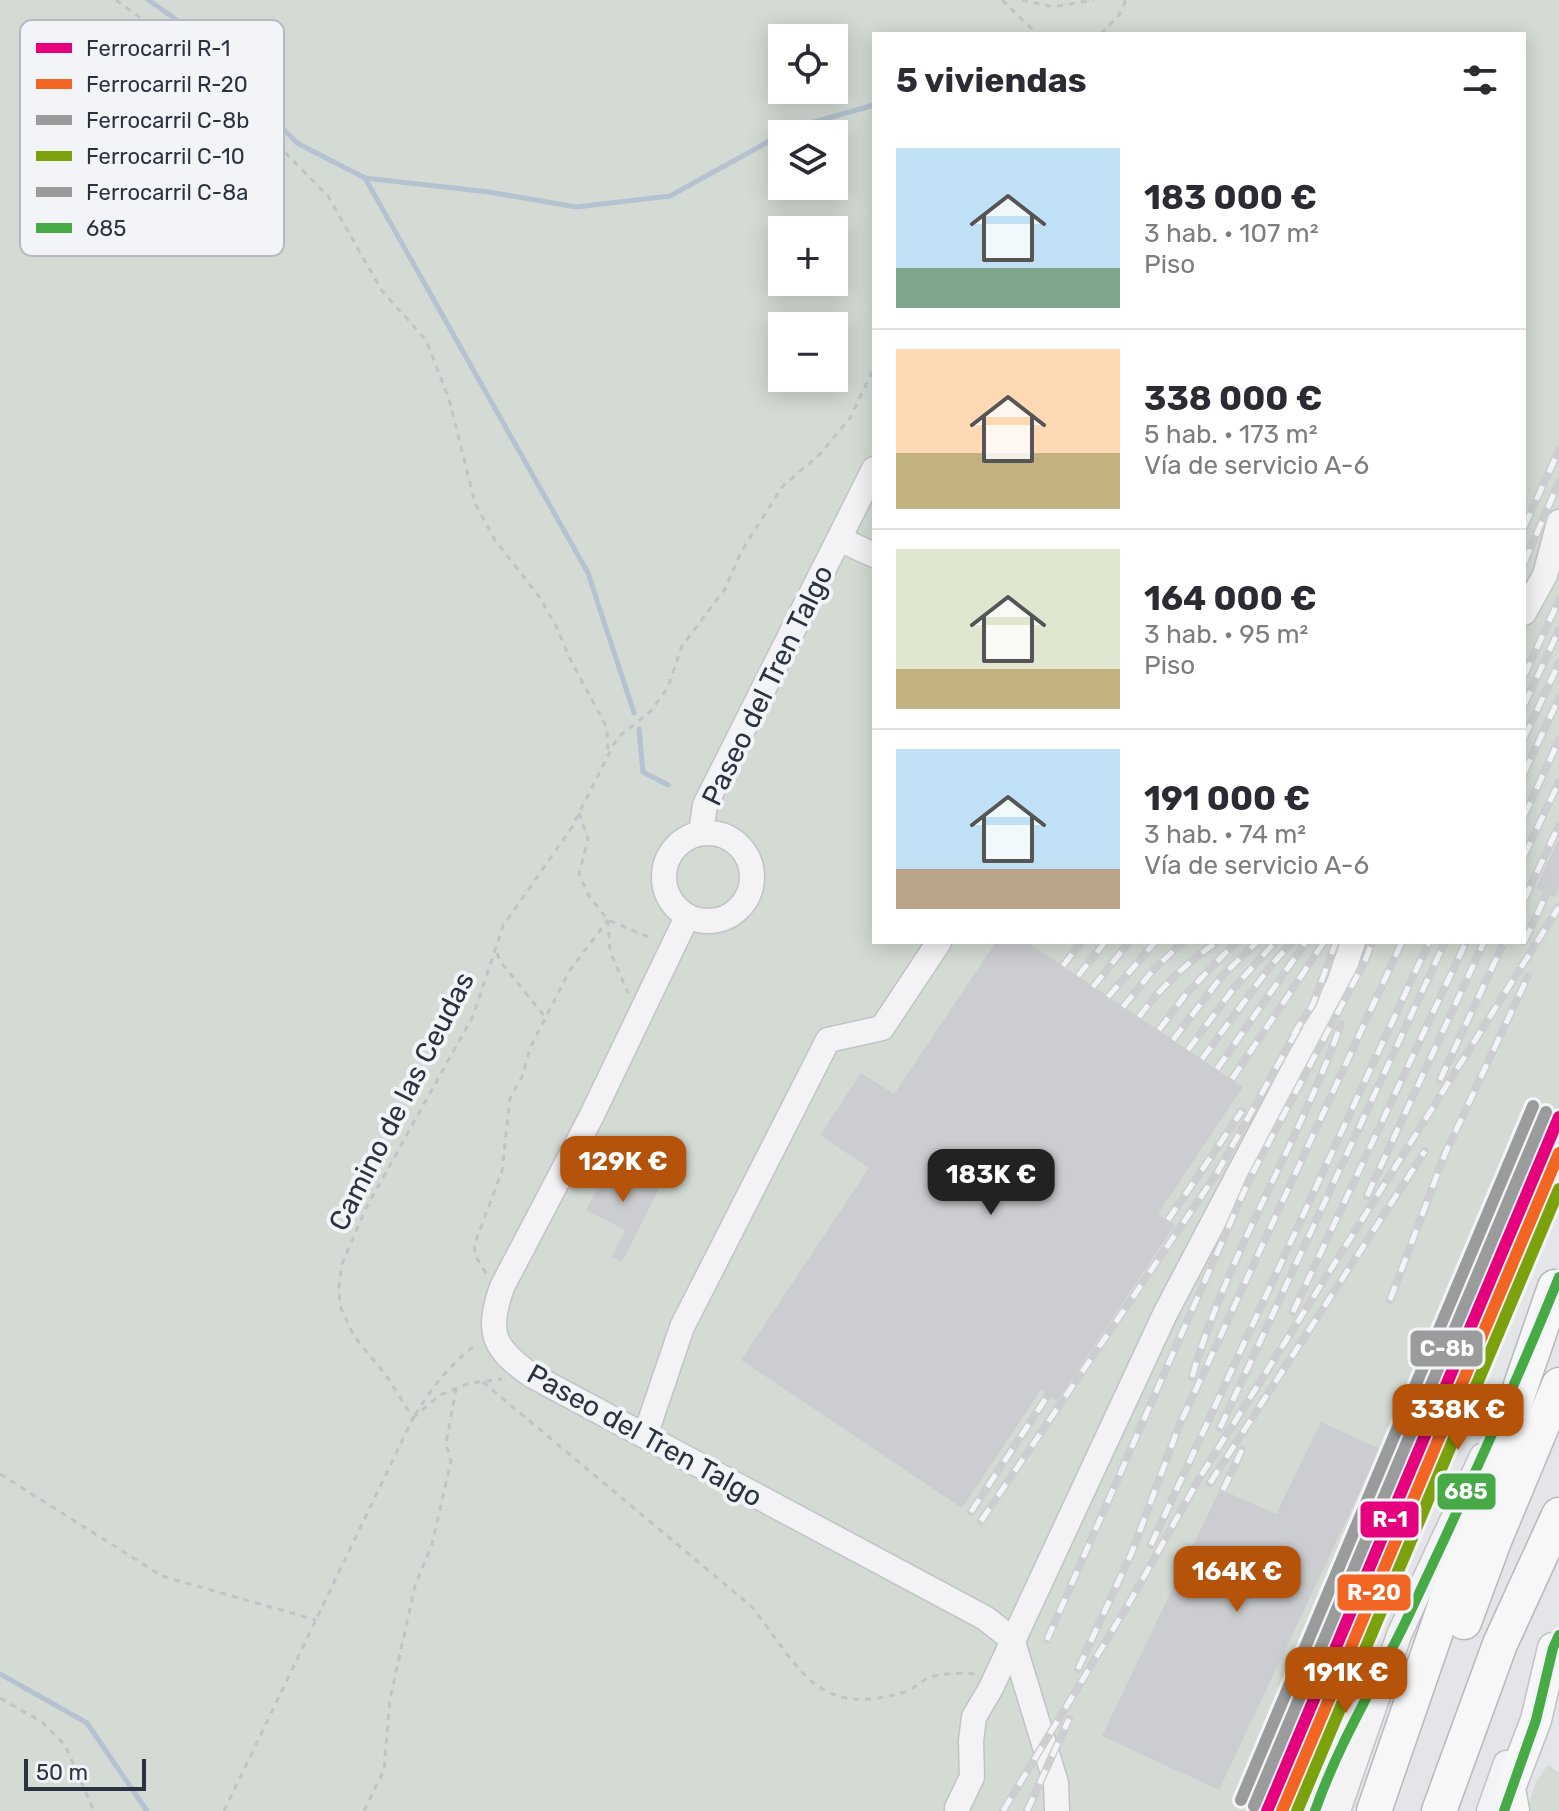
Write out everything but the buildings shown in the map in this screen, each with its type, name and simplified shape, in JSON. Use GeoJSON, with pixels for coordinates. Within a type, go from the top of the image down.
{"type":"FeatureCollection","features":[{"type":"Feature","properties":{"kind":"highway"},"geometry":{"type":"LineString","coordinates":[[1374,1811],[1557,1282]]}},
{"type":"Feature","properties":{"kind":"highway"},"geometry":{"type":"LineString","coordinates":[[1395,1811],[1494,1541],[1559,1385]]}},
{"type":"Feature","properties":{"kind":"highway"},"geometry":{"type":"LineString","coordinates":[[1439,1811],[1500,1644],[1559,1515]]}},
{"type":"Feature","properties":{"kind":"main road"},"geometry":{"type":"LineString","coordinates":[[1509,1803],[1536,1720],[1556,1641]]}},
{"type":"Feature","properties":{"kind":"street","name":"Paseo del Tren Talgo"},"geometry":{"type":"LineString","coordinates":[[701,833],[705,805],[872,473]]}},
{"type":"Feature","properties":{"kind":"street"},"geometry":{"type":"LineString","coordinates":[[1526,609],[1545,575],[1559,522]]}},
{"type":"Feature","properties":{"kind":"street","name":"Paseo del Tren Talgo"},"geometry":{"type":"LineString","coordinates":[[839,539],[872,554]]}},
{"type":"Feature","properties":{"kind":"street"},"geometry":{"type":"LineString","coordinates":[[701,833],[728,837],[748,856],[752,869],[753,883],[749,896],[729,917],[715,921],[687,917],[668,897],[664,884],[668,857],[688,837],[701,833]]}},
{"type":"Feature","properties":{"kind":"street"},"geometry":{"type":"LineString","coordinates":[[495,1336],[493,1312],[502,1287],[687,917]]}},
{"type":"Feature","properties":{"kind":"street"},"geometry":{"type":"LineString","coordinates":[[645,1436],[682,1327],[828,1040],[882,1028],[938,944]]}},
{"type":"Feature","properties":{"kind":"street"},"geometry":{"type":"LineString","coordinates":[[957,1808],[972,1777],[974,1717],[991,1688],[1165,1314],[1339,983],[1352,944]]}},
{"type":"Feature","properties":{"kind":"street"},"geometry":{"type":"LineString","coordinates":[[1315,1811],[1329,1769],[1399,1635],[1501,1416],[1557,1282]]}},
{"type":"Feature","properties":{"kind":"street","name":"Paseo del Tren Talgo"},"geometry":{"type":"LineString","coordinates":[[495,1336],[509,1359],[531,1375],[985,1618],[1012,1639]]}},
{"type":"Feature","properties":{"kind":"street"},"geometry":{"type":"LineString","coordinates":[[1338,1811],[1399,1635]]}},
{"type":"Feature","properties":{"kind":"street"},"geometry":{"type":"LineString","coordinates":[[1012,1639],[1056,1783],[1057,1811]]}},
{"type":"Feature","properties":{"kind":"street"},"geometry":{"type":"LineString","coordinates":[[1489,1811],[1556,1641]]}},
{"type":"Feature","properties":{"kind":"street"},"geometry":{"type":"LineString","coordinates":[[1325,1811],[1358,1715]]}},
{"type":"Feature","properties":{"kind":"path"},"geometry":{"type":"LineString","coordinates":[[116,0],[139,20]]}},
{"type":"Feature","properties":{"kind":"path"},"geometry":{"type":"LineString","coordinates":[[1002,0],[1035,32]]}},
{"type":"Feature","properties":{"kind":"path"},"geometry":{"type":"LineString","coordinates":[[1022,0],[1053,7],[1094,0]]}},
{"type":"Feature","properties":{"kind":"path"},"geometry":{"type":"LineString","coordinates":[[1103,32],[1119,15],[1126,0]]}},
{"type":"Feature","properties":{"kind":"path"},"geometry":{"type":"LineString","coordinates":[[284,151],[328,196],[382,291],[426,340],[449,399],[475,503],[495,540],[540,598],[556,626],[607,728],[608,756]]}},
{"type":"Feature","properties":{"kind":"path","name":"Camino de las Ceudas"},"geometry":{"type":"LineString","coordinates":[[413,1418],[388,1378],[354,1336],[340,1306],[342,1264],[366,1208],[473,1016],[503,926],[572,827],[617,738],[651,711],[668,687],[682,646],[725,589],[741,552],[782,487],[820,454],[850,418],[872,372]]}},
{"type":"Feature","properties":{"kind":"path"},"geometry":{"type":"LineString","coordinates":[[579,813],[588,839],[579,874],[589,896],[608,920],[655,940],[670,953]]}},
{"type":"Feature","properties":{"kind":"path"},"geometry":{"type":"LineString","coordinates":[[608,920],[610,951],[624,987],[641,1013]]}},
{"type":"Feature","properties":{"kind":"path"},"geometry":{"type":"LineString","coordinates":[[502,1287],[483,1271],[474,1246],[502,1171],[510,1098],[545,1017],[570,970],[608,920]]}},
{"type":"Feature","properties":{"kind":"path"},"geometry":{"type":"LineString","coordinates":[[496,950],[500,961],[545,1017]]}},
{"type":"Feature","properties":{"kind":"path"},"geometry":{"type":"LineString","coordinates":[[224,1811],[413,1418],[449,1369],[479,1343],[495,1336]]}},
{"type":"Feature","properties":{"kind":"path"},"geometry":{"type":"LineString","coordinates":[[413,1418],[440,1395],[456,1389],[531,1375]]}},
{"type":"Feature","properties":{"kind":"path"},"geometry":{"type":"LineString","coordinates":[[483,1382],[751,1606],[780,1642],[790,1661],[820,1690],[836,1696],[870,1698],[908,1690],[933,1676],[976,1674],[991,1688]]}},
{"type":"Feature","properties":{"kind":"path"},"geometry":{"type":"LineString","coordinates":[[364,1811],[384,1770],[393,1685],[415,1586],[432,1544],[451,1461],[446,1444],[456,1389]]}},
{"type":"Feature","properties":{"kind":"path"},"geometry":{"type":"LineString","coordinates":[[0,1474],[162,1576],[316,1620]]}},
{"type":"Feature","properties":{"kind":"path"},"geometry":{"type":"LineString","coordinates":[[0,1698],[42,1722],[65,1745],[94,1811]]}},
{"type":"Feature","properties":{"kind":"shaded area"},"geometry":{"type":"Polygon","coordinates":[[[0,0],[1559,0],[1559,1160],[1298,1811],[0,1811],[0,0]]]}},
{"type":"Feature","properties":{"kind":"shaded area"},"geometry":{"type":"Polygon","coordinates":[[[1548,1765],[1559,1773],[1559,1811],[1526,1811],[1536,1782],[1548,1765]]]}},
{"type":"Feature","properties":{"kind":"waterway"},"geometry":{"type":"LineString","coordinates":[[148,0],[176,20]]}},
{"type":"Feature","properties":{"kind":"waterway"},"geometry":{"type":"LineString","coordinates":[[365,178],[489,192],[576,207],[670,196],[793,128],[872,106]]}},
{"type":"Feature","properties":{"kind":"waterway"},"geometry":{"type":"LineString","coordinates":[[284,130],[297,143],[365,178],[588,573],[634,713]]}},
{"type":"Feature","properties":{"kind":"waterway"},"geometry":{"type":"LineString","coordinates":[[639,729],[643,772],[668,785]]}},
{"type":"Feature","properties":{"kind":"waterway"},"geometry":{"type":"LineString","coordinates":[[0,1674],[87,1723],[147,1811]]}},
{"type":"Feature","properties":{"kind":"railway"},"geometry":{"type":"LineString","coordinates":[[1526,523],[1559,450]]}},
{"type":"Feature","properties":{"kind":"railway"},"geometry":{"type":"LineString","coordinates":[[1526,558],[1559,482]]}},
{"type":"Feature","properties":{"kind":"railway"},"geometry":{"type":"LineString","coordinates":[[1526,672],[1559,600]]}},
{"type":"Feature","properties":{"kind":"railway"},"geometry":{"type":"LineString","coordinates":[[1526,701],[1559,630]]}},
{"type":"Feature","properties":{"kind":"railway"},"geometry":{"type":"LineString","coordinates":[[1526,734],[1559,663]]}},
{"type":"Feature","properties":{"kind":"railway"},"geometry":{"type":"LineString","coordinates":[[1526,769],[1559,698]]}},
{"type":"Feature","properties":{"kind":"railway"},"geometry":{"type":"LineString","coordinates":[[1526,812],[1559,740]]}},
{"type":"Feature","properties":{"kind":"railway"},"geometry":{"type":"LineString","coordinates":[[1526,852],[1559,782]]}},
{"type":"Feature","properties":{"kind":"railway"},"geometry":{"type":"LineString","coordinates":[[1526,896],[1559,825]]}},
{"type":"Feature","properties":{"kind":"railway"},"geometry":{"type":"LineString","coordinates":[[1526,938],[1547,893]]}},
{"type":"Feature","properties":{"kind":"railway"},"geometry":{"type":"LineString","coordinates":[[1003,1811],[1132,1598],[1200,1477],[1559,907]]}},
{"type":"Feature","properties":{"kind":"railway"},"geometry":{"type":"LineString","coordinates":[[1063,966],[1080,944]]}},
{"type":"Feature","properties":{"kind":"railway"},"geometry":{"type":"LineString","coordinates":[[1078,976],[1103,944]]}},
{"type":"Feature","properties":{"kind":"railway"},"geometry":{"type":"LineString","coordinates":[[1093,987],[1127,944]]}},
{"type":"Feature","properties":{"kind":"railway"},"geometry":{"type":"LineString","coordinates":[[1108,997],[1153,944]]}},
{"type":"Feature","properties":{"kind":"railway"},"geometry":{"type":"LineString","coordinates":[[1123,1007],[1154,969],[1181,944]]}},
{"type":"Feature","properties":{"kind":"railway"},"geometry":{"type":"LineString","coordinates":[[1139,1017],[1175,976],[1214,944]]}},
{"type":"Feature","properties":{"kind":"railway"},"geometry":{"type":"LineString","coordinates":[[1159,1030],[1186,994],[1234,944]]}},
{"type":"Feature","properties":{"kind":"railway"},"geometry":{"type":"LineString","coordinates":[[1173,1040],[1222,976],[1255,944]]}},
{"type":"Feature","properties":{"kind":"railway"},"geometry":{"type":"LineString","coordinates":[[1188,1050],[1233,989],[1273,944]]}},
{"type":"Feature","properties":{"kind":"railway"},"geometry":{"type":"LineString","coordinates":[[1202,1059],[1290,944]]}},
{"type":"Feature","properties":{"kind":"railway"},"geometry":{"type":"LineString","coordinates":[[1217,1069],[1305,944]]}},
{"type":"Feature","properties":{"kind":"railway"},"geometry":{"type":"LineString","coordinates":[[1232,1079],[1323,944]]}},
{"type":"Feature","properties":{"kind":"railway"},"geometry":{"type":"LineString","coordinates":[[1293,1035],[1313,1004],[1335,944]]}},
{"type":"Feature","properties":{"kind":"railway"},"geometry":{"type":"LineString","coordinates":[[1047,1640],[1250,1178],[1371,944]]}},
{"type":"Feature","properties":{"kind":"railway"},"geometry":{"type":"LineString","coordinates":[[1078,1669],[1132,1552],[1179,1426],[1401,944]]}},
{"type":"Feature","properties":{"kind":"railway"},"geometry":{"type":"LineString","coordinates":[[1151,1545],[1428,944]]}},
{"type":"Feature","properties":{"kind":"railway"},"geometry":{"type":"LineString","coordinates":[[1220,1428],[1444,944]]}},
{"type":"Feature","properties":{"kind":"railway"},"geometry":{"type":"LineString","coordinates":[[1293,1312],[1465,944]]}},
{"type":"Feature","properties":{"kind":"railway"},"geometry":{"type":"LineString","coordinates":[[1367,1196],[1483,944]]}},
{"type":"Feature","properties":{"kind":"railway"},"geometry":{"type":"LineString","coordinates":[[1440,1080],[1503,944]]}},
{"type":"Feature","properties":{"kind":"railway"},"geometry":{"type":"LineString","coordinates":[[1390,1300],[1445,1154],[1528,976]]}},
{"type":"Feature","properties":{"kind":"railway"},"geometry":{"type":"LineString","coordinates":[[1192,1377],[1224,1287],[1305,1113],[1341,1024]]}},
{"type":"Feature","properties":{"kind":"railway"},"geometry":{"type":"LineString","coordinates":[[981,1521],[1217,1173],[1299,1027]]}},
{"type":"Feature","properties":{"kind":"railway"},"geometry":{"type":"LineString","coordinates":[[1168,1220],[1242,1111]]}},
{"type":"Feature","properties":{"kind":"railway"},"geometry":{"type":"LineString","coordinates":[[1210,1483],[1425,1151]]}},
{"type":"Feature","properties":{"kind":"railway"},"geometry":{"type":"LineString","coordinates":[[971,1512],[1048,1395]]}},
{"type":"Feature","properties":{"kind":"railway"},"geometry":{"type":"LineString","coordinates":[[1223,1490],[1242,1450]]}},
{"type":"Feature","properties":{"kind":"railway"},"geometry":{"type":"LineString","coordinates":[[1027,1811],[1069,1719]]}},
{"type":"Feature","properties":{"kind":"rail line","name":"C-8a"},"geometry":{"type":"LineString","coordinates":[[1241,1800],[1533,1106]]}},
{"type":"Feature","properties":{"kind":"rail line","name":"C-8b"},"geometry":{"type":"LineString","coordinates":[[1254,1806],[1546,1112]]}},
{"type":"Feature","properties":{"kind":"rail line","name":"R-1"},"geometry":{"type":"LineString","coordinates":[[1267,1811],[1559,1117]]}},
{"type":"Feature","properties":{"kind":"rail line","name":"R-20"},"geometry":{"type":"LineString","coordinates":[[1282,1811],[1559,1153]]}},
{"type":"Feature","properties":{"kind":"rail line","name":"C-10"},"geometry":{"type":"LineString","coordinates":[[1297,1811],[1559,1189]]}},
{"type":"Feature","properties":{"kind":"transit line","name":"685"},"geometry":{"type":"LineString","coordinates":[[1315,1811],[1345,1739],[1405,1623],[1465,1494],[1559,1277]]}},
{"type":"Feature","properties":{"kind":"transit line","name":"685"},"geometry":{"type":"LineString","coordinates":[[1504,1811],[1536,1720],[1559,1635]]}}]}
